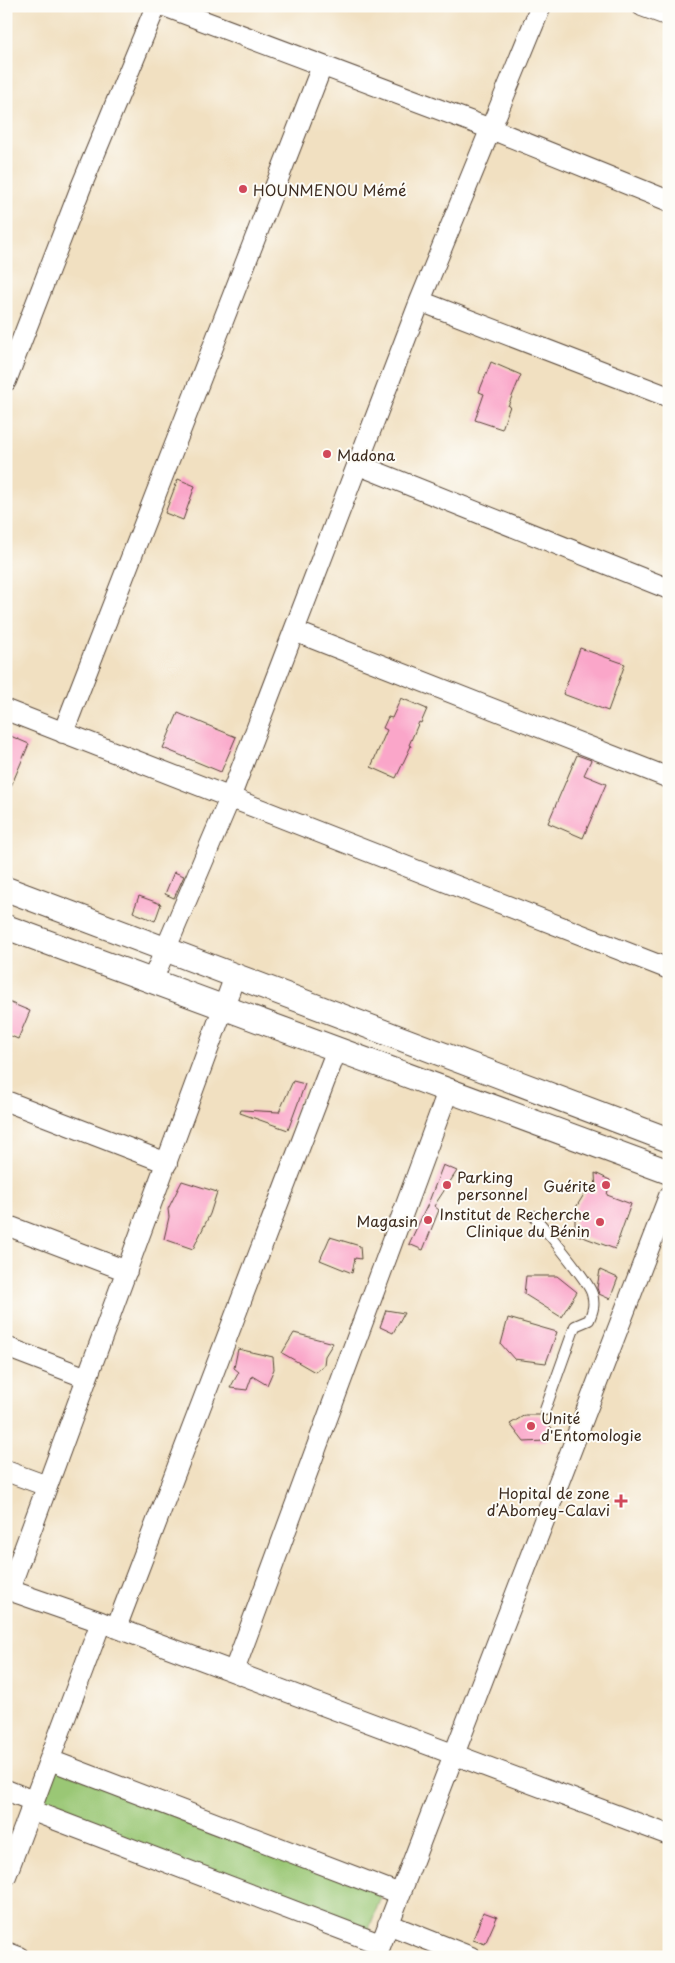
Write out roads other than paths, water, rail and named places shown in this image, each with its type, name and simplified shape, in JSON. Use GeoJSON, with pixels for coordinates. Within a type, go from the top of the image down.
{"type":"FeatureCollection","features":[{"type":"Feature","properties":{"kind":"street"},"geometry":{"type":"LineString","coordinates":[[6,381],[81,187],[156,6]]}},
{"type":"Feature","properties":{"kind":"street"},"geometry":{"type":"LineString","coordinates":[[164,6],[492,128],[669,201]]}},
{"type":"Feature","properties":{"kind":"street"},"geometry":{"type":"LineString","coordinates":[[152,981],[230,798],[359,465],[420,301],[541,6]]}},
{"type":"Feature","properties":{"kind":"street"},"geometry":{"type":"LineString","coordinates":[[642,6],[669,16]]}},
{"type":"Feature","properties":{"kind":"street"},"geometry":{"type":"LineString","coordinates":[[63,732],[322,66]]}},
{"type":"Feature","properties":{"kind":"street"},"geometry":{"type":"LineString","coordinates":[[420,301],[669,397]]}},
{"type":"Feature","properties":{"kind":"street"},"geometry":{"type":"LineString","coordinates":[[359,465],[669,589]]}},
{"type":"Feature","properties":{"kind":"street"},"geometry":{"type":"LineString","coordinates":[[294,631],[669,778]]}},
{"type":"Feature","properties":{"kind":"street"},"geometry":{"type":"LineString","coordinates":[[6,710],[669,969]]}},
{"type":"Feature","properties":{"kind":"street"},"geometry":{"type":"LineString","coordinates":[[6,889],[669,1140]]}},
{"type":"Feature","properties":{"kind":"street"},"geometry":{"type":"LineString","coordinates":[[8,932],[152,981],[669,1172]]}},
{"type":"Feature","properties":{"kind":"street"},"geometry":{"type":"LineString","coordinates":[[235,976],[8,1589],[234,1671],[669,1835]]}},
{"type":"Feature","properties":{"kind":"street"},"geometry":{"type":"LineString","coordinates":[[6,1876],[50,1760],[109,1625],[337,1049]]}},
{"type":"Feature","properties":{"kind":"street"},"geometry":{"type":"LineString","coordinates":[[234,1671],[448,1091]]}},
{"type":"Feature","properties":{"kind":"street"},"geometry":{"type":"LineString","coordinates":[[6,1101],[167,1163]]}},
{"type":"Feature","properties":{"kind":"street"},"geometry":{"type":"LineString","coordinates":[[6,1790],[32,1806],[378,1950],[669,1196]]}},
{"type":"Feature","properties":{"kind":"street"},"geometry":{"type":"LineString","coordinates":[[6,1225],[127,1271]]}},
{"type":"Feature","properties":{"kind":"street"},"geometry":{"type":"LineString","coordinates":[[6,1347],[87,1378]]}},
{"type":"Feature","properties":{"kind":"street"},"geometry":{"type":"LineString","coordinates":[[6,1471],[47,1486]]}},
{"type":"Feature","properties":{"kind":"street"},"geometry":{"type":"LineString","coordinates":[[50,1760],[400,1894]]}},
{"type":"Feature","properties":{"kind":"street"},"geometry":{"type":"LineString","coordinates":[[388,1924],[471,1957]]}},
{"type":"Feature","properties":{"kind":"street"},"geometry":{"type":"LineString","coordinates":[[6,1952],[19,1957]]}},
{"type":"Feature","properties":{"kind":"lane"},"geometry":{"type":"LineString","coordinates":[[534,1216],[585,1280],[592,1292],[594,1308],[589,1320],[575,1326],[545,1410]]}},
{"type":"Feature","properties":{"kind":"place","name":"HOUNMENOU Mémé"},"geometry":{"type":"Point","coordinates":[243,189]}},
{"type":"Feature","properties":{"kind":"place","name":"Madona"},"geometry":{"type":"Point","coordinates":[327,454]}},
{"type":"Feature","properties":{"kind":"place","name":"Parking personnel"},"geometry":{"type":"Point","coordinates":[447,1185]}},
{"type":"Feature","properties":{"kind":"place","name":"Guérite"},"geometry":{"type":"Point","coordinates":[606,1185]}},
{"type":"Feature","properties":{"kind":"place","name":"Magasin"},"geometry":{"type":"Point","coordinates":[428,1220]}},
{"type":"Feature","properties":{"kind":"place","name":"Institut de Recherche Clinique du Bénin"},"geometry":{"type":"Point","coordinates":[600,1222]}},
{"type":"Feature","properties":{"kind":"place","name":"Unité d'Entomologie"},"geometry":{"type":"Point","coordinates":[531,1426]}},
{"type":"Feature","properties":{"kind":"place","name":"Hopital de zone d’Abomey-Calavi"},"geometry":{"type":"Point","coordinates":[621,1501]}}]}
